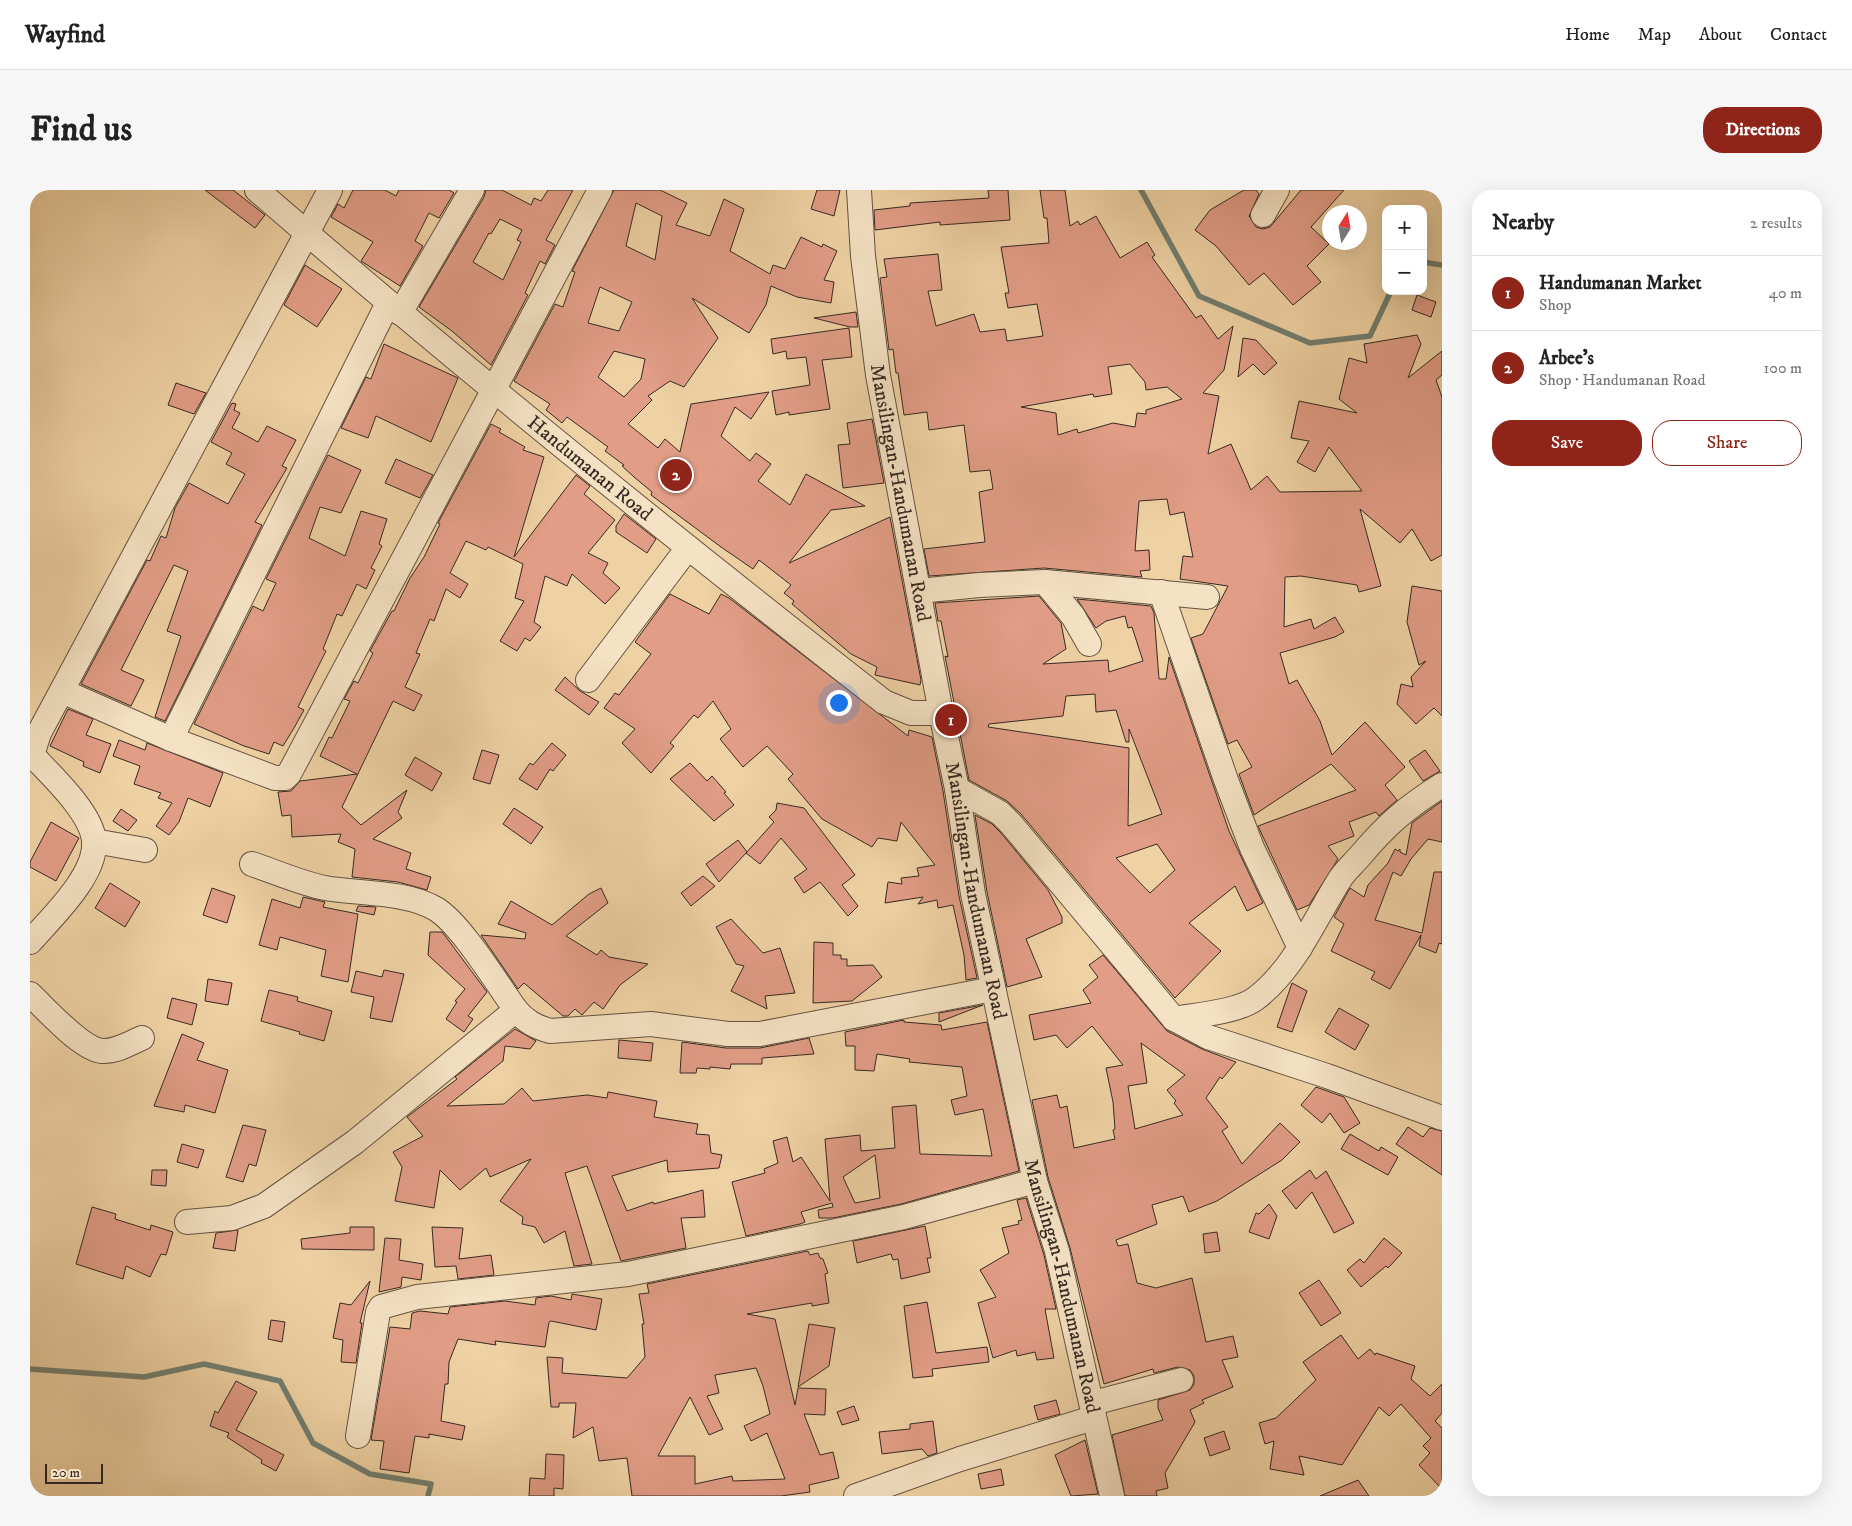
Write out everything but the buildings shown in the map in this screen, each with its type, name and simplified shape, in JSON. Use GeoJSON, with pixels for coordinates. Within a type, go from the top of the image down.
{"type":"FeatureCollection","features":[{"type":"Feature","properties":{"kind":"street","name":"Handumanan Road"},"geometry":{"type":"LineString","coordinates":[[257,190],[492,390],[687,549],[884,702],[911,713],[941,713]]}},
{"type":"Feature","properties":{"kind":"street"},"geometry":{"type":"LineString","coordinates":[[30,942],[76,891],[91,858],[94,841],[91,830],[70,795],[31,754],[39,733],[330,190]]}},
{"type":"Feature","properties":{"kind":"street"},"geometry":{"type":"LineString","coordinates":[[171,739],[394,308],[472,190]]}},
{"type":"Feature","properties":{"kind":"street"},"geometry":{"type":"LineString","coordinates":[[62,692],[171,739],[275,778],[285,778],[289,774],[600,190]]}},
{"type":"Feature","properties":{"kind":"street","name":"Mansilingan-Handumanan Road"},"geometry":{"type":"LineString","coordinates":[[859,190],[863,256],[878,375],[941,713],[958,789],[973,894],[1034,1181],[1057,1251],[1112,1496]]}},
{"type":"Feature","properties":{"kind":"street"},"geometry":{"type":"LineString","coordinates":[[1263,215],[1277,190]]}},
{"type":"Feature","properties":{"kind":"street"},"geometry":{"type":"LineString","coordinates":[[588,680],[687,549]]}},
{"type":"Feature","properties":{"kind":"street"},"geometry":{"type":"LineString","coordinates":[[919,591],[979,584],[1045,582],[1207,597]]}},
{"type":"Feature","properties":{"kind":"street"},"geometry":{"type":"LineString","coordinates":[[1045,582],[1073,616],[1089,644]]}},
{"type":"Feature","properties":{"kind":"street"},"geometry":{"type":"LineString","coordinates":[[1161,592],[1226,780],[1252,848],[1300,948]]}},
{"type":"Feature","properties":{"kind":"street"},"geometry":{"type":"LineString","coordinates":[[1174,1019],[1228,1009],[1254,1000],[1282,973],[1300,948],[1341,878],[1390,821],[1442,785]]}},
{"type":"Feature","properties":{"kind":"street"},"geometry":{"type":"LineString","coordinates":[[958,789],[1000,813],[1011,824],[1174,1019],[1208,1038],[1327,1076],[1442,1118]]}},
{"type":"Feature","properties":{"kind":"street"},"geometry":{"type":"LineString","coordinates":[[94,841],[144,850]]}},
{"type":"Feature","properties":{"kind":"street"},"geometry":{"type":"LineString","coordinates":[[252,864],[322,887],[421,902],[436,910],[453,923],[524,1020],[538,1028],[550,1031],[651,1024],[728,1034],[760,1034],[819,1021],[993,990]]}},
{"type":"Feature","properties":{"kind":"street"},"geometry":{"type":"LineString","coordinates":[[30,994],[62,1026],[82,1042],[101,1051],[115,1049],[142,1038]]}},
{"type":"Feature","properties":{"kind":"street"},"geometry":{"type":"LineString","coordinates":[[188,1222],[232,1218],[264,1206],[355,1142],[516,1010]]}},
{"type":"Feature","properties":{"kind":"street"},"geometry":{"type":"LineString","coordinates":[[358,1436],[378,1312],[382,1307],[417,1297],[628,1274],[904,1217],[1034,1181]]}},
{"type":"Feature","properties":{"kind":"street"},"geometry":{"type":"LineString","coordinates":[[856,1496],[1181,1380]]}},
{"type":"Feature","properties":{"kind":"waterway"},"geometry":{"type":"LineString","coordinates":[[1141,190],[1199,296],[1310,343],[1370,336],[1389,295]]}},
{"type":"Feature","properties":{"kind":"waterway"},"geometry":{"type":"LineString","coordinates":[[1427,263],[1442,265]]}},
{"type":"Feature","properties":{"kind":"waterway"},"geometry":{"type":"LineString","coordinates":[[30,1369],[144,1377],[204,1364],[280,1381],[313,1443],[370,1474],[431,1484],[428,1496]]}},
{"type":"Feature","properties":{"kind":"place","name":"Arbee's"},"geometry":{"type":"Point","coordinates":[676,475]}},
{"type":"Feature","properties":{"kind":"place","name":"Handumanan Market"},"geometry":{"type":"Point","coordinates":[951,720]}}]}
